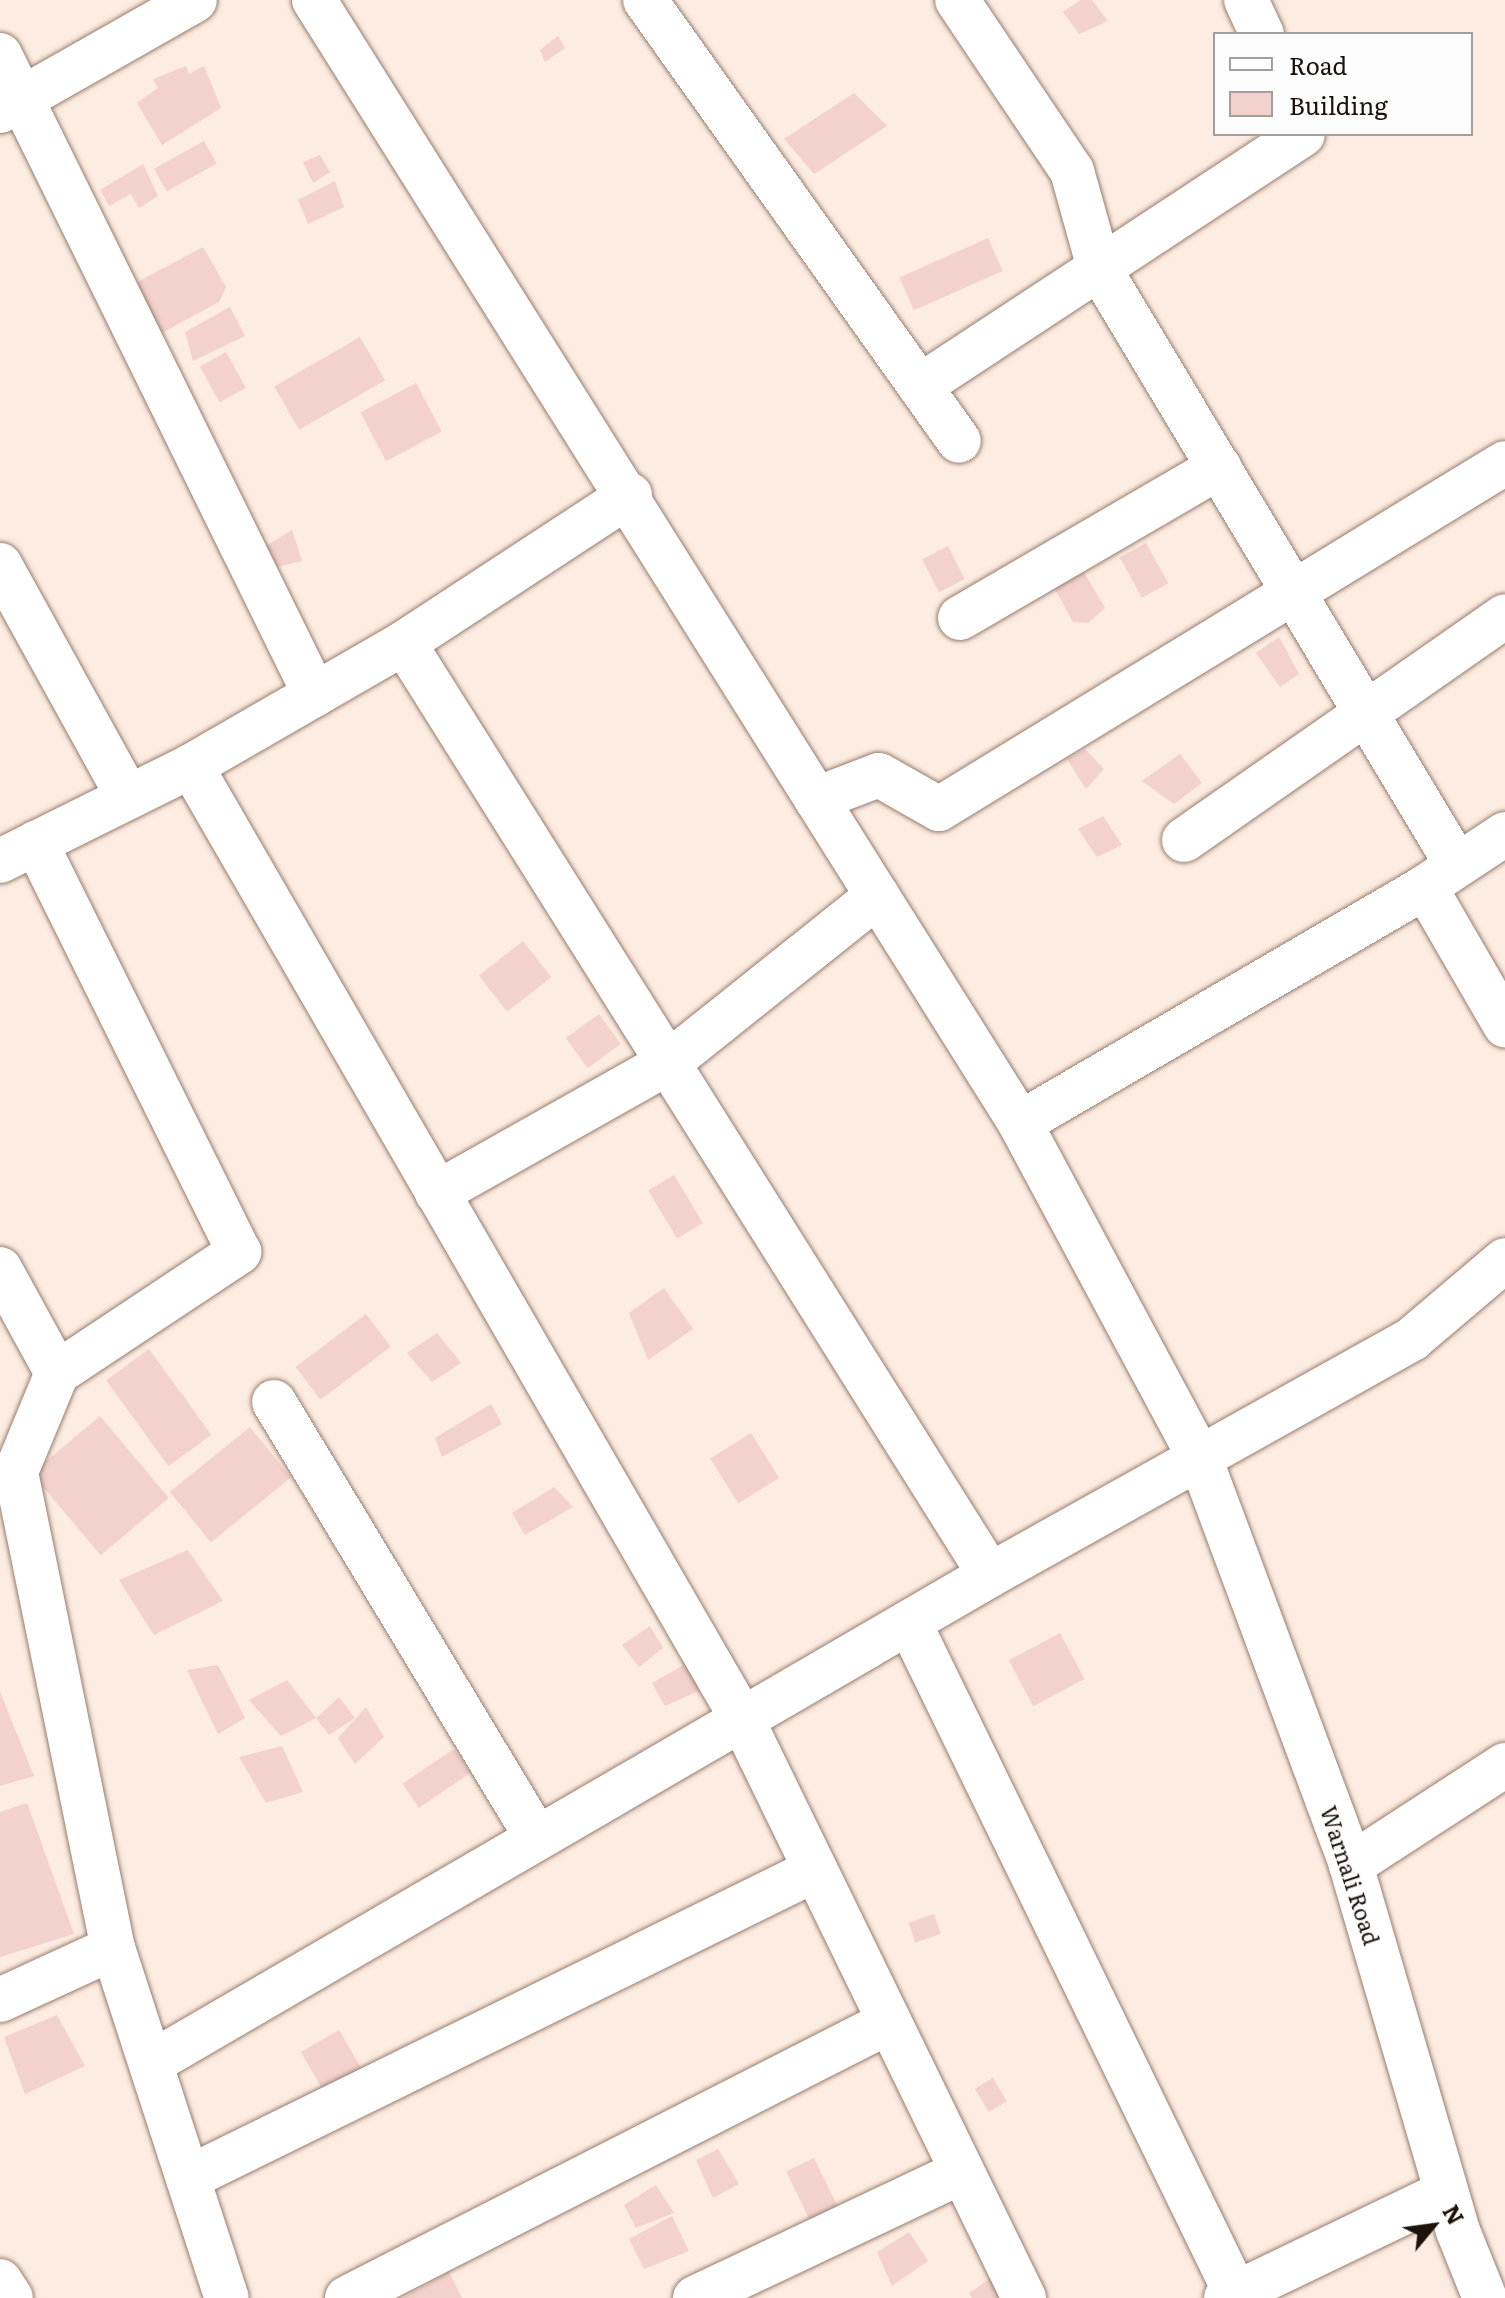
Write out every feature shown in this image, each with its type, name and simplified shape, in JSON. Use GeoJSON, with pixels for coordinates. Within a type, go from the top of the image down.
{"type":"FeatureCollection","features":[{"type":"Feature","properties":{"kind":"street"},"geometry":{"type":"LineString","coordinates":[[11,105],[195,0]]}},
{"type":"Feature","properties":{"kind":"street","name":"Warnali Road"},"geometry":{"type":"LineString","coordinates":[[314,0],[630,495],[1020,1123],[1200,1458],[1351,1865],[1446,2192],[1485,2298]]}},
{"type":"Feature","properties":{"kind":"street"},"geometry":{"type":"LineString","coordinates":[[645,0],[959,441]]}},
{"type":"Feature","properties":{"kind":"street"},"geometry":{"type":"LineString","coordinates":[[957,0],[1072,171],[1099,268],[1366,713],[1505,1025]]}},
{"type":"Feature","properties":{"kind":"street"},"geometry":{"type":"LineString","coordinates":[[1246,0],[1261,32]]}},
{"type":"Feature","properties":{"kind":"street"},"geometry":{"type":"LineString","coordinates":[[0,55],[11,105],[315,695]]}},
{"type":"Feature","properties":{"kind":"street"},"geometry":{"type":"LineString","coordinates":[[920,386],[1300,136]]}},
{"type":"Feature","properties":{"kind":"street"},"geometry":{"type":"LineString","coordinates":[[816,799],[879,775],[939,809],[1505,463]]}},
{"type":"Feature","properties":{"kind":"street"},"geometry":{"type":"LineString","coordinates":[[960,618],[1219,467]]}},
{"type":"Feature","properties":{"kind":"street"},"geometry":{"type":"LineString","coordinates":[[227,2298],[113,1948],[16,1472],[57,1373],[239,1252],[18,852],[191,766],[315,695],[404,643],[630,495]]}},
{"type":"Feature","properties":{"kind":"street"},"geometry":{"type":"LineString","coordinates":[[0,565],[128,797]]}},
{"type":"Feature","properties":{"kind":"street"},"geometry":{"type":"LineString","coordinates":[[1184,840],[1505,616]]}},
{"type":"Feature","properties":{"kind":"street"},"geometry":{"type":"LineString","coordinates":[[404,643],[990,1575]]}},
{"type":"Feature","properties":{"kind":"street"},"geometry":{"type":"LineString","coordinates":[[191,766],[742,1719],[1024,2298]]}},
{"type":"Feature","properties":{"kind":"street"},"geometry":{"type":"LineString","coordinates":[[1020,1123],[1441,876],[1505,834]]}},
{"type":"Feature","properties":{"kind":"street"},"geometry":{"type":"LineString","coordinates":[[437,1193],[668,1063],[877,896]]}},
{"type":"Feature","properties":{"kind":"street"},"geometry":{"type":"LineString","coordinates":[[151,2063],[990,1575],[1412,1339],[1504,1263]]}},
{"type":"Feature","properties":{"kind":"street"},"geometry":{"type":"LineString","coordinates":[[0,1269],[57,1373]]}},
{"type":"Feature","properties":{"kind":"street"},"geometry":{"type":"LineString","coordinates":[[274,1402],[537,1838]]}},
{"type":"Feature","properties":{"kind":"street"},"geometry":{"type":"LineString","coordinates":[[909,1622],[1233,2296],[1446,2192]]}},
{"type":"Feature","properties":{"kind":"street"},"geometry":{"type":"LineString","coordinates":[[1351,1865],[1505,1765]]}},
{"type":"Feature","properties":{"kind":"street"},"geometry":{"type":"LineString","coordinates":[[188,2178],[815,1870]]}},
{"type":"Feature","properties":{"kind":"street"},"geometry":{"type":"LineString","coordinates":[[0,2000],[113,1948]]}},
{"type":"Feature","properties":{"kind":"street"},"geometry":{"type":"LineString","coordinates":[[347,2298],[889,2022]]}},
{"type":"Feature","properties":{"kind":"street"},"geometry":{"type":"LineString","coordinates":[[695,2298],[962,2172]]}},
{"type":"Feature","properties":{"kind":"street"},"geometry":{"type":"LineString","coordinates":[[0,2281],[11,2298]]}},
{"type":"Feature","properties":{"kind":"building"},"geometry":{"type":"Polygon","coordinates":[[[1081,0],[1092,0],[1108,21],[1079,34],[1063,12],[1081,0]]]}},
{"type":"Feature","properties":{"kind":"building"},"geometry":{"type":"Polygon","coordinates":[[[558,36],[565,48],[545,62],[540,50],[558,36]]]}},
{"type":"Feature","properties":{"kind":"building"},"geometry":{"type":"Polygon","coordinates":[[[186,66],[189,74],[204,66],[221,108],[162,145],[137,103],[158,88],[153,79],[186,66]]]}},
{"type":"Feature","properties":{"kind":"building"},"geometry":{"type":"Polygon","coordinates":[[[854,93],[887,126],[814,174],[784,139],[854,93]]]}},
{"type":"Feature","properties":{"kind":"building"},"geometry":{"type":"Polygon","coordinates":[[[204,141],[217,164],[167,191],[154,169],[204,141]]]}},
{"type":"Feature","properties":{"kind":"building"},"geometry":{"type":"Polygon","coordinates":[[[320,155],[330,172],[313,183],[303,162],[320,155]]]}},
{"type":"Feature","properties":{"kind":"building"},"geometry":{"type":"Polygon","coordinates":[[[143,164],[158,196],[139,208],[131,194],[109,206],[100,190],[143,164]]]}},
{"type":"Feature","properties":{"kind":"building"},"geometry":{"type":"Polygon","coordinates":[[[335,181],[344,207],[308,224],[298,200],[335,181]]]}},
{"type":"Feature","properties":{"kind":"building"},"geometry":{"type":"Polygon","coordinates":[[[988,238],[1003,271],[914,310],[899,277],[988,238]]]}},
{"type":"Feature","properties":{"kind":"building"},"geometry":{"type":"Polygon","coordinates":[[[203,247],[226,287],[219,302],[160,334],[128,287],[203,247]]]}},
{"type":"Feature","properties":{"kind":"building"},"geometry":{"type":"Polygon","coordinates":[[[230,307],[245,336],[193,361],[185,332],[230,307]]]}},
{"type":"Feature","properties":{"kind":"building"},"geometry":{"type":"Polygon","coordinates":[[[360,337],[385,380],[299,430],[274,386],[360,337]]]}},
{"type":"Feature","properties":{"kind":"building"},"geometry":{"type":"Polygon","coordinates":[[[226,352],[246,388],[220,402],[200,367],[226,352]]]}},
{"type":"Feature","properties":{"kind":"building"},"geometry":{"type":"Polygon","coordinates":[[[416,383],[442,432],[386,461],[360,413],[416,383]]]}},
{"type":"Feature","properties":{"kind":"building"},"geometry":{"type":"Polygon","coordinates":[[[292,530],[302,561],[272,568],[266,546],[292,530]]]}},
{"type":"Feature","properties":{"kind":"building"},"geometry":{"type":"Polygon","coordinates":[[[1146,543],[1168,583],[1142,598],[1120,558],[1146,543]]]}},
{"type":"Feature","properties":{"kind":"building"},"geometry":{"type":"Polygon","coordinates":[[[948,546],[965,579],[939,592],[922,559],[948,546]]]}},
{"type":"Feature","properties":{"kind":"building"},"geometry":{"type":"Polygon","coordinates":[[[1078,562],[1105,608],[1088,623],[1073,622],[1048,577],[1078,562]]]}},
{"type":"Feature","properties":{"kind":"building"},"geometry":{"type":"Polygon","coordinates":[[[1279,637],[1299,674],[1280,687],[1256,653],[1279,637]]]}},
{"type":"Feature","properties":{"kind":"building"},"geometry":{"type":"Polygon","coordinates":[[[1085,749],[1104,769],[1086,789],[1067,759],[1085,749]]]}},
{"type":"Feature","properties":{"kind":"building"},"geometry":{"type":"Polygon","coordinates":[[[1180,754],[1202,783],[1174,804],[1142,781],[1180,754]]]}},
{"type":"Feature","properties":{"kind":"building"},"geometry":{"type":"Polygon","coordinates":[[[1103,816],[1122,845],[1097,857],[1078,829],[1103,816]]]}},
{"type":"Feature","properties":{"kind":"building"},"geometry":{"type":"Polygon","coordinates":[[[523,941],[551,977],[507,1012],[479,975],[523,941]]]}},
{"type":"Feature","properties":{"kind":"building"},"geometry":{"type":"Polygon","coordinates":[[[599,1014],[621,1044],[588,1068],[566,1038],[599,1014]]]}},
{"type":"Feature","properties":{"kind":"building"},"geometry":{"type":"Polygon","coordinates":[[[674,1175],[703,1223],[677,1238],[648,1190],[674,1175]]]}},
{"type":"Feature","properties":{"kind":"building"},"geometry":{"type":"Polygon","coordinates":[[[664,1288],[693,1329],[648,1360],[629,1313],[664,1288]]]}},
{"type":"Feature","properties":{"kind":"building"},"geometry":{"type":"Polygon","coordinates":[[[366,1314],[391,1347],[320,1400],[296,1367],[366,1314]]]}},
{"type":"Feature","properties":{"kind":"building"},"geometry":{"type":"Polygon","coordinates":[[[437,1333],[461,1363],[432,1382],[407,1353],[437,1333]]]}},
{"type":"Feature","properties":{"kind":"building"},"geometry":{"type":"Polygon","coordinates":[[[149,1349],[211,1435],[168,1466],[106,1380],[149,1349]]]}},
{"type":"Feature","properties":{"kind":"building"},"geometry":{"type":"Polygon","coordinates":[[[491,1404],[502,1424],[442,1457],[435,1438],[491,1404]]]}},
{"type":"Feature","properties":{"kind":"building"},"geometry":{"type":"Polygon","coordinates":[[[100,1416],[169,1498],[101,1555],[32,1473],[100,1416]]]}},
{"type":"Feature","properties":{"kind":"building"},"geometry":{"type":"Polygon","coordinates":[[[250,1427],[291,1478],[211,1542],[170,1492],[250,1427]]]}},
{"type":"Feature","properties":{"kind":"building"},"geometry":{"type":"Polygon","coordinates":[[[751,1433],[779,1478],[738,1503],[710,1458],[751,1433]]]}},
{"type":"Feature","properties":{"kind":"building"},"geometry":{"type":"Polygon","coordinates":[[[554,1487],[573,1507],[525,1535],[512,1513],[554,1487]]]}},
{"type":"Feature","properties":{"kind":"building"},"geometry":{"type":"Polygon","coordinates":[[[188,1550],[223,1601],[154,1635],[119,1580],[188,1550]]]}},
{"type":"Feature","properties":{"kind":"building"},"geometry":{"type":"Polygon","coordinates":[[[650,1626],[663,1648],[639,1667],[622,1645],[650,1626]]]}},
{"type":"Feature","properties":{"kind":"building"},"geometry":{"type":"Polygon","coordinates":[[[1060,1633],[1084,1679],[1033,1706],[1009,1660],[1060,1633]]]}},
{"type":"Feature","properties":{"kind":"building"},"geometry":{"type":"Polygon","coordinates":[[[689,1662],[701,1690],[665,1706],[652,1683],[689,1662]]]}},
{"type":"Feature","properties":{"kind":"building"},"geometry":{"type":"Polygon","coordinates":[[[218,1665],[245,1718],[218,1734],[187,1670],[218,1665]]]}},
{"type":"Feature","properties":{"kind":"building"},"geometry":{"type":"Polygon","coordinates":[[[287,1680],[316,1718],[281,1736],[249,1700],[287,1680]]]}},
{"type":"Feature","properties":{"kind":"building"},"geometry":{"type":"Polygon","coordinates":[[[0,1692],[34,1776],[0,1786],[0,1692]]]}},
{"type":"Feature","properties":{"kind":"building"},"geometry":{"type":"Polygon","coordinates":[[[339,1697],[355,1718],[329,1735],[316,1718],[339,1697]]]}},
{"type":"Feature","properties":{"kind":"building"},"geometry":{"type":"Polygon","coordinates":[[[366,1707],[384,1737],[355,1764],[338,1738],[366,1707]]]}},
{"type":"Feature","properties":{"kind":"building"},"geometry":{"type":"Polygon","coordinates":[[[282,1746],[303,1792],[266,1803],[239,1757],[282,1746]]]}},
{"type":"Feature","properties":{"kind":"building"},"geometry":{"type":"Polygon","coordinates":[[[454,1749],[470,1773],[419,1808],[403,1784],[454,1749]]]}},
{"type":"Feature","properties":{"kind":"building"},"geometry":{"type":"Polygon","coordinates":[[[27,1803],[74,1934],[0,1957],[0,1812],[27,1803]]]}},
{"type":"Feature","properties":{"kind":"building"},"geometry":{"type":"Polygon","coordinates":[[[934,1914],[941,1934],[915,1943],[908,1923],[934,1914]]]}},
{"type":"Feature","properties":{"kind":"building"},"geometry":{"type":"Polygon","coordinates":[[[57,2015],[85,2066],[25,2094],[4,2037],[57,2015]]]}},
{"type":"Feature","properties":{"kind":"building"},"geometry":{"type":"Polygon","coordinates":[[[339,2030],[366,2076],[327,2098],[301,2052],[339,2030]]]}},
{"type":"Feature","properties":{"kind":"building"},"geometry":{"type":"Polygon","coordinates":[[[993,2078],[1007,2101],[989,2112],[975,2089],[993,2078]]]}},
{"type":"Feature","properties":{"kind":"building"},"geometry":{"type":"Polygon","coordinates":[[[718,2149],[739,2184],[713,2198],[696,2160],[718,2149]]]}},
{"type":"Feature","properties":{"kind":"building"},"geometry":{"type":"Polygon","coordinates":[[[814,2158],[838,2207],[810,2221],[786,2172],[814,2158]]]}},
{"type":"Feature","properties":{"kind":"building"},"geometry":{"type":"Polygon","coordinates":[[[656,2185],[674,2213],[636,2228],[624,2205],[656,2185]]]}},
{"type":"Feature","properties":{"kind":"building"},"geometry":{"type":"Polygon","coordinates":[[[672,2216],[689,2251],[644,2269],[629,2239],[672,2216]]]}},
{"type":"Feature","properties":{"kind":"building"},"geometry":{"type":"Polygon","coordinates":[[[909,2232],[928,2261],[892,2286],[877,2252],[909,2232]]]}},
{"type":"Feature","properties":{"kind":"building"},"geometry":{"type":"Polygon","coordinates":[[[449,2272],[462,2298],[403,2298],[449,2272]]]}},
{"type":"Feature","properties":{"kind":"building"},"geometry":{"type":"Polygon","coordinates":[[[995,2275],[1006,2298],[972,2298],[969,2293],[995,2275]]]}}]}
